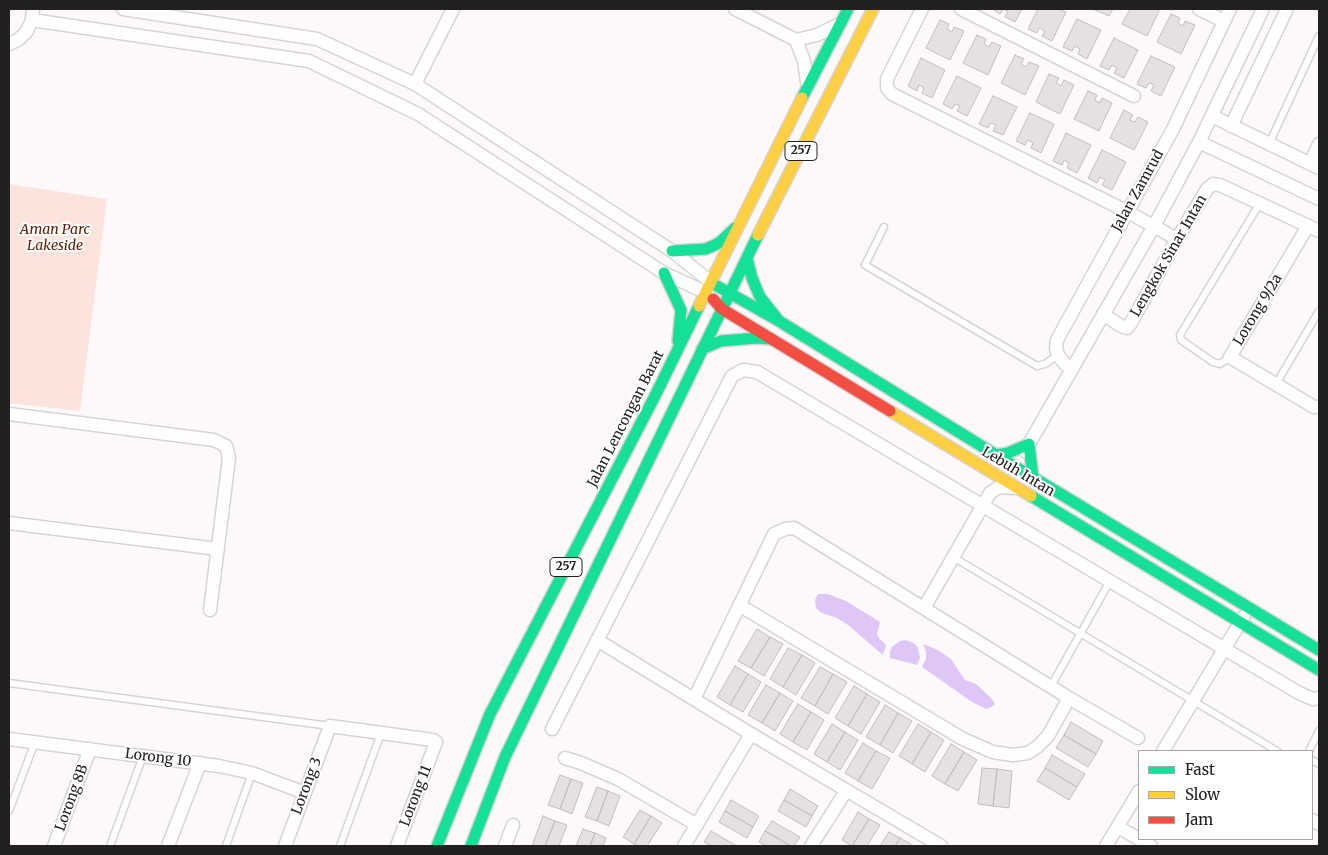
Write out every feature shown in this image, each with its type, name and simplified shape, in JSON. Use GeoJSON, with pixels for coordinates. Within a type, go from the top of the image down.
{"type":"FeatureCollection","features":[{"type":"Feature","properties":{"kind":"main road","name":"Jalan Lencongan Barat"},"geometry":{"type":"LineString","coordinates":[[437,846],[490,714],[676,355],[808,86],[848,9]]}},
{"type":"Feature","properties":{"kind":"main road","name":"257"},"geometry":{"type":"LineString","coordinates":[[471,846],[505,757],[729,293],[873,9]]}},
{"type":"Feature","properties":{"kind":"main road"},"geometry":{"type":"LineString","coordinates":[[672,251],[706,249],[718,243],[742,221]]}},
{"type":"Feature","properties":{"kind":"main road"},"geometry":{"type":"LineString","coordinates":[[747,258],[752,278],[760,297],[779,320]]}},
{"type":"Feature","properties":{"kind":"main road"},"geometry":{"type":"LineString","coordinates":[[664,273],[681,310],[676,355]]}},
{"type":"Feature","properties":{"kind":"main road","name":"Lebuh Intan"},"geometry":{"type":"LineString","coordinates":[[709,288],[729,293],[779,320],[1033,478],[1319,650]]}},
{"type":"Feature","properties":{"kind":"main road","name":"Lebuh Intan"},"geometry":{"type":"LineString","coordinates":[[709,288],[722,309],[1319,670]]}},
{"type":"Feature","properties":{"kind":"main road"},"geometry":{"type":"LineString","coordinates":[[702,349],[721,341],[757,338],[771,339]]}},
{"type":"Feature","properties":{"kind":"main road"},"geometry":{"type":"LineString","coordinates":[[996,455],[1008,453],[1029,444],[1033,478]]}},
{"type":"Feature","properties":{"kind":"street"},"geometry":{"type":"LineString","coordinates":[[123,9],[317,39],[415,84],[672,251],[709,288]]}},
{"type":"Feature","properties":{"kind":"street"},"geometry":{"type":"LineString","coordinates":[[415,84],[453,9]]}},
{"type":"Feature","properties":{"kind":"street"},"geometry":{"type":"LineString","coordinates":[[735,9],[796,40],[817,35],[840,24]]}},
{"type":"Feature","properties":{"kind":"street"},"geometry":{"type":"LineString","coordinates":[[922,9],[887,79],[887,88],[892,94],[1126,211],[1177,239]]}},
{"type":"Feature","properties":{"kind":"street"},"geometry":{"type":"LineString","coordinates":[[961,9],[1134,96]]}},
{"type":"Feature","properties":{"kind":"street"},"geometry":{"type":"LineString","coordinates":[[1200,9],[1224,21]]}},
{"type":"Feature","properties":{"kind":"street","name":"Jalan Zamrud"},"geometry":{"type":"LineString","coordinates":[[1058,355],[1056,348],[1057,340],[1126,211],[1148,176],[1173,129],[1230,9]]}},
{"type":"Feature","properties":{"kind":"street"},"geometry":{"type":"LineString","coordinates":[[1016,467],[1154,226],[1199,142],[1263,9]]}},
{"type":"Feature","properties":{"kind":"street"},"geometry":{"type":"LineString","coordinates":[[1231,126],[1287,9]]}},
{"type":"Feature","properties":{"kind":"street"},"geometry":{"type":"LineString","coordinates":[[10,47],[31,26],[33,14],[309,61],[418,114],[664,273],[709,288]]}},
{"type":"Feature","properties":{"kind":"street"},"geometry":{"type":"LineString","coordinates":[[796,40],[804,60],[808,86]]}},
{"type":"Feature","properties":{"kind":"street"},"geometry":{"type":"LineString","coordinates":[[1212,116],[1315,166],[1319,144]]}},
{"type":"Feature","properties":{"kind":"street"},"geometry":{"type":"LineString","coordinates":[[1199,142],[1319,199]]}},
{"type":"Feature","properties":{"kind":"street","name":"Lengkok Sinar Intan"},"geometry":{"type":"LineString","coordinates":[[1103,314],[1127,328],[1177,239],[1207,189],[1213,184],[1220,185],[1314,228]]}},
{"type":"Feature","properties":{"kind":"street","name":"Lorong 9/2a"},"geometry":{"type":"LineString","coordinates":[[1314,228],[1230,357],[1314,406],[1319,407]]}},
{"type":"Feature","properties":{"kind":"street"},"geometry":{"type":"LineString","coordinates":[[1058,355],[1072,369]]}},
{"type":"Feature","properties":{"kind":"street"},"geometry":{"type":"LineString","coordinates":[[552,729],[732,376],[743,370],[757,372],[1299,693],[1313,699],[1319,698]]}},
{"type":"Feature","properties":{"kind":"street"},"geometry":{"type":"LineString","coordinates":[[9,414],[214,440],[226,446],[229,458],[210,610]]}},
{"type":"Feature","properties":{"kind":"street"},"geometry":{"type":"LineString","coordinates":[[981,467],[987,480],[990,494]]}},
{"type":"Feature","properties":{"kind":"street"},"geometry":{"type":"LineString","coordinates":[[924,608],[990,494],[999,487],[1016,488]]}},
{"type":"Feature","properties":{"kind":"street"},"geometry":{"type":"LineString","coordinates":[[9,523],[218,549]]}},
{"type":"Feature","properties":{"kind":"street"},"geometry":{"type":"LineString","coordinates":[[694,699],[774,534],[785,529],[794,528],[1069,698],[1138,738]]}},
{"type":"Feature","properties":{"kind":"street"},"geometry":{"type":"LineString","coordinates":[[739,605],[963,739],[993,752],[1013,755],[1028,753],[1048,736],[1069,698]]}},
{"type":"Feature","properties":{"kind":"street"},"geometry":{"type":"LineString","coordinates":[[1164,750],[1249,608]]}},
{"type":"Feature","properties":{"kind":"street"},"geometry":{"type":"LineString","coordinates":[[597,640],[940,846]]}},
{"type":"Feature","properties":{"kind":"street"},"geometry":{"type":"LineString","coordinates":[[330,726],[381,733]]}},
{"type":"Feature","properties":{"kind":"street","name":"Lorong 3"},"geometry":{"type":"LineString","coordinates":[[284,846],[330,726]]}},
{"type":"Feature","properties":{"kind":"street","name":"Lorong 11"},"geometry":{"type":"LineString","coordinates":[[381,733],[433,740],[436,745],[398,846]]}},
{"type":"Feature","properties":{"kind":"street"},"geometry":{"type":"LineString","coordinates":[[684,846],[751,734]]}},
{"type":"Feature","properties":{"kind":"street","name":"Lorong 10"},"geometry":{"type":"LineString","coordinates":[[9,739],[200,763],[252,774],[304,793]]}},
{"type":"Feature","properties":{"kind":"street","name":"Lorong 8B"},"geometry":{"type":"LineString","coordinates":[[54,846],[90,749]]}},
{"type":"Feature","properties":{"kind":"street"},"geometry":{"type":"LineString","coordinates":[[565,758],[588,765],[618,779],[698,825]]}},
{"type":"Feature","properties":{"kind":"street"},"geometry":{"type":"LineString","coordinates":[[168,846],[200,763]]}},
{"type":"Feature","properties":{"kind":"street"},"geometry":{"type":"LineString","coordinates":[[811,846],[846,791]]}},
{"type":"Feature","properties":{"kind":"street"},"geometry":{"type":"LineString","coordinates":[[1106,846],[1138,793]]}},
{"type":"Feature","properties":{"kind":"street"},"geometry":{"type":"LineString","coordinates":[[505,846],[514,825]]}},
{"type":"Feature","properties":{"kind":"street"},"geometry":{"type":"LineString","coordinates":[[1118,827],[1138,839]]}},
{"type":"Feature","properties":{"kind":"lane"},"geometry":{"type":"LineString","coordinates":[[1269,144],[1319,36]]}},
{"type":"Feature","properties":{"kind":"lane"},"geometry":{"type":"LineString","coordinates":[[1230,357],[1220,364],[1213,362],[1181,340],[1180,335],[1260,203]]}},
{"type":"Feature","properties":{"kind":"lane"},"geometry":{"type":"LineString","coordinates":[[884,226],[865,265],[1037,366],[1045,364],[1058,355]]}},
{"type":"Feature","properties":{"kind":"lane"},"geometry":{"type":"LineString","coordinates":[[1276,384],[1319,311]]}},
{"type":"Feature","properties":{"kind":"lane"},"geometry":{"type":"LineString","coordinates":[[953,557],[1275,750]]}},
{"type":"Feature","properties":{"kind":"lane"},"geometry":{"type":"LineString","coordinates":[[1051,686],[1110,581]]}},
{"type":"Feature","properties":{"kind":"lane"},"geometry":{"type":"LineString","coordinates":[[9,683],[330,726]]}},
{"type":"Feature","properties":{"kind":"lane"},"geometry":{"type":"LineString","coordinates":[[1310,750],[1319,731]]}},
{"type":"Feature","properties":{"kind":"lane"},"geometry":{"type":"LineString","coordinates":[[340,846],[381,733]]}},
{"type":"Feature","properties":{"kind":"lane"},"geometry":{"type":"LineString","coordinates":[[9,811],[35,742]]}},
{"type":"Feature","properties":{"kind":"lane"},"geometry":{"type":"LineString","coordinates":[[110,846],[143,756]]}},
{"type":"Feature","properties":{"kind":"lane"},"geometry":{"type":"LineString","coordinates":[[226,846],[252,774]]}},
{"type":"Feature","properties":{"kind":"green space","name":"Aman Parc Lakeside"},"geometry":{"type":"Polygon","coordinates":[[[9,184],[107,199],[80,411],[9,403],[9,184]]]}},
{"type":"Feature","properties":{"kind":"shaded area"},"geometry":{"type":"Polygon","coordinates":[[[818,594],[828,594],[846,601],[880,622],[877,634],[886,645],[883,655],[848,625],[837,618],[822,613],[816,608],[815,600],[818,594]]]}},
{"type":"Feature","properties":{"kind":"shaded area"},"geometry":{"type":"Polygon","coordinates":[[[906,640],[915,644],[918,648],[920,658],[917,665],[890,658],[892,647],[900,641],[906,640]]]}},
{"type":"Feature","properties":{"kind":"shaded area"},"geometry":{"type":"Polygon","coordinates":[[[923,644],[938,650],[951,659],[965,680],[976,684],[995,704],[986,709],[972,702],[922,667],[926,659],[923,644]]]}},
{"type":"Feature","properties":{"kind":"building"},"geometry":{"type":"Polygon","coordinates":[[[992,9],[1003,9],[1000,14],[992,9]]]}},
{"type":"Feature","properties":{"kind":"building"},"geometry":{"type":"Polygon","coordinates":[[[1003,9],[1022,9],[1015,22],[1005,17],[1008,11],[1003,9]]]}},
{"type":"Feature","properties":{"kind":"building"},"geometry":{"type":"Polygon","coordinates":[[[1038,9],[1058,9],[1066,12],[1052,41],[1042,36],[1045,31],[1039,28],[1037,33],[1028,29],[1038,9]]]}},
{"type":"Feature","properties":{"kind":"building"},"geometry":{"type":"Polygon","coordinates":[[[1093,9],[1113,9],[1109,16],[1093,9]]]}},
{"type":"Feature","properties":{"kind":"building"},"geometry":{"type":"Polygon","coordinates":[[[1130,9],[1160,9],[1147,36],[1122,24],[1130,9]]]}},
{"type":"Feature","properties":{"kind":"building"},"geometry":{"type":"Polygon","coordinates":[[[1171,14],[1180,18],[1178,23],[1183,26],[1185,21],[1195,25],[1181,54],[1157,42],[1171,14]]]}},
{"type":"Feature","properties":{"kind":"building"},"geometry":{"type":"Polygon","coordinates":[[[1077,19],[1101,30],[1087,59],[1078,54],[1080,49],[1075,46],[1072,51],[1063,47],[1077,19]]]}},
{"type":"Feature","properties":{"kind":"building"},"geometry":{"type":"Polygon","coordinates":[[[940,20],[949,24],[947,29],[952,32],[954,27],[964,31],[950,60],[926,48],[940,20]]]}},
{"type":"Feature","properties":{"kind":"building"},"geometry":{"type":"Polygon","coordinates":[[[977,35],[986,39],[984,44],[989,47],[992,42],[1001,46],[988,75],[963,63],[977,35]]]}},
{"type":"Feature","properties":{"kind":"building"},"geometry":{"type":"Polygon","coordinates":[[[1114,38],[1138,50],[1124,78],[1114,73],[1117,68],[1112,65],[1109,70],[1100,66],[1114,38]]]}},
{"type":"Feature","properties":{"kind":"building"},"geometry":{"type":"Polygon","coordinates":[[[1015,55],[1024,59],[1021,64],[1026,67],[1029,62],[1039,66],[1025,95],[1001,83],[1015,55]]]}},
{"type":"Feature","properties":{"kind":"building"},"geometry":{"type":"Polygon","coordinates":[[[1151,56],[1175,67],[1161,96],[1151,91],[1154,85],[1149,83],[1146,88],[1137,84],[1151,56]]]}},
{"type":"Feature","properties":{"kind":"building"},"geometry":{"type":"Polygon","coordinates":[[[921,58],[945,70],[932,98],[922,93],[924,88],[919,85],[917,91],[908,86],[921,58]]]}},
{"type":"Feature","properties":{"kind":"building"},"geometry":{"type":"Polygon","coordinates":[[[1049,74],[1059,78],[1056,83],[1061,86],[1064,80],[1074,85],[1060,114],[1036,102],[1049,74]]]}},
{"type":"Feature","properties":{"kind":"building"},"geometry":{"type":"Polygon","coordinates":[[[957,76],[981,88],[967,116],[957,111],[960,106],[955,104],[952,109],[943,104],[957,76]]]}},
{"type":"Feature","properties":{"kind":"building"},"geometry":{"type":"Polygon","coordinates":[[[1088,91],[1097,95],[1095,100],[1100,103],[1102,98],[1112,103],[1099,131],[1074,119],[1088,91]]]}},
{"type":"Feature","properties":{"kind":"building"},"geometry":{"type":"Polygon","coordinates":[[[993,96],[1017,107],[1003,135],[993,131],[996,125],[991,123],[988,128],[979,124],[993,96]]]}},
{"type":"Feature","properties":{"kind":"building"},"geometry":{"type":"Polygon","coordinates":[[[1124,110],[1133,115],[1130,120],[1135,122],[1138,117],[1148,122],[1134,150],[1110,138],[1124,110]]]}},
{"type":"Feature","properties":{"kind":"building"},"geometry":{"type":"Polygon","coordinates":[[[1030,113],[1054,124],[1041,153],[1031,148],[1033,143],[1028,140],[1025,145],[1016,141],[1030,113]]]}},
{"type":"Feature","properties":{"kind":"building"},"geometry":{"type":"Polygon","coordinates":[[[1066,133],[1091,145],[1077,173],[1067,168],[1069,163],[1064,160],[1062,165],[1053,161],[1066,133]]]}},
{"type":"Feature","properties":{"kind":"building"},"geometry":{"type":"Polygon","coordinates":[[[1102,150],[1126,162],[1112,190],[1102,185],[1105,180],[1100,177],[1097,183],[1088,178],[1102,150]]]}},
{"type":"Feature","properties":{"kind":"building"},"geometry":{"type":"Polygon","coordinates":[[[757,629],[770,637],[751,668],[738,661],[757,629]]]}},
{"type":"Feature","properties":{"kind":"building"},"geometry":{"type":"Polygon","coordinates":[[[770,637],[783,644],[764,676],[751,668],[770,637]]]}},
{"type":"Feature","properties":{"kind":"building"},"geometry":{"type":"Polygon","coordinates":[[[788,648],[802,655],[783,687],[770,679],[788,648]]]}},
{"type":"Feature","properties":{"kind":"building"},"geometry":{"type":"Polygon","coordinates":[[[802,655],[815,663],[796,695],[783,687],[802,655]]]}},
{"type":"Feature","properties":{"kind":"building"},"geometry":{"type":"Polygon","coordinates":[[[735,666],[748,674],[730,705],[717,697],[735,666]]]}},
{"type":"Feature","properties":{"kind":"building"},"geometry":{"type":"Polygon","coordinates":[[[820,667],[833,674],[815,706],[801,698],[820,667]]]}},
{"type":"Feature","properties":{"kind":"building"},"geometry":{"type":"Polygon","coordinates":[[[748,674],[761,682],[743,712],[730,705],[748,674]]]}},
{"type":"Feature","properties":{"kind":"building"},"geometry":{"type":"Polygon","coordinates":[[[833,674],[847,682],[828,714],[815,706],[833,674]]]}},
{"type":"Feature","properties":{"kind":"building"},"geometry":{"type":"Polygon","coordinates":[[[766,685],[780,693],[762,723],[748,715],[766,685]]]}},
{"type":"Feature","properties":{"kind":"building"},"geometry":{"type":"Polygon","coordinates":[[[854,686],[867,694],[848,726],[835,718],[854,686]]]}},
{"type":"Feature","properties":{"kind":"building"},"geometry":{"type":"Polygon","coordinates":[[[780,693],[793,701],[775,731],[762,723],[780,693]]]}},
{"type":"Feature","properties":{"kind":"building"},"geometry":{"type":"Polygon","coordinates":[[[867,694],[880,702],[861,734],[848,726],[867,694]]]}},
{"type":"Feature","properties":{"kind":"building"},"geometry":{"type":"Polygon","coordinates":[[[798,704],[811,712],[793,742],[780,734],[798,704]]]}},
{"type":"Feature","properties":{"kind":"building"},"geometry":{"type":"Polygon","coordinates":[[[885,705],[898,713],[880,745],[866,737],[885,705]]]}},
{"type":"Feature","properties":{"kind":"building"},"geometry":{"type":"Polygon","coordinates":[[[811,712],[824,720],[807,750],[793,742],[811,712]]]}},
{"type":"Feature","properties":{"kind":"building"},"geometry":{"type":"Polygon","coordinates":[[[898,713],[912,721],[893,753],[880,745],[898,713]]]}},
{"type":"Feature","properties":{"kind":"building"},"geometry":{"type":"Polygon","coordinates":[[[1071,722],[1103,741],[1096,754],[1064,735],[1071,722]]]}},
{"type":"Feature","properties":{"kind":"building"},"geometry":{"type":"Polygon","coordinates":[[[832,724],[845,732],[827,762],[814,754],[832,724]]]}},
{"type":"Feature","properties":{"kind":"building"},"geometry":{"type":"Polygon","coordinates":[[[918,724],[931,732],[912,764],[899,756],[918,724]]]}},
{"type":"Feature","properties":{"kind":"building"},"geometry":{"type":"Polygon","coordinates":[[[845,732],[858,740],[840,770],[827,762],[845,732]]]}},
{"type":"Feature","properties":{"kind":"building"},"geometry":{"type":"Polygon","coordinates":[[[931,732],[944,740],[925,772],[912,764],[931,732]]]}},
{"type":"Feature","properties":{"kind":"building"},"geometry":{"type":"Polygon","coordinates":[[[1064,735],[1096,754],[1088,767],[1056,748],[1064,735]]]}},
{"type":"Feature","properties":{"kind":"building"},"geometry":{"type":"Polygon","coordinates":[[[863,743],[876,751],[858,781],[845,773],[863,743]]]}},
{"type":"Feature","properties":{"kind":"building"},"geometry":{"type":"Polygon","coordinates":[[[951,744],[964,752],[945,784],[932,776],[951,744]]]}},
{"type":"Feature","properties":{"kind":"building"},"geometry":{"type":"Polygon","coordinates":[[[876,751],[890,758],[872,789],[858,781],[876,751]]]}},
{"type":"Feature","properties":{"kind":"building"},"geometry":{"type":"Polygon","coordinates":[[[964,752],[977,760],[958,791],[945,784],[964,752]]]}},
{"type":"Feature","properties":{"kind":"building"},"geometry":{"type":"Polygon","coordinates":[[[1052,755],[1085,774],[1077,787],[1045,768],[1052,755]]]}},
{"type":"Feature","properties":{"kind":"building"},"geometry":{"type":"Polygon","coordinates":[[[982,768],[997,769],[993,806],[978,804],[982,768]]]}},
{"type":"Feature","properties":{"kind":"building"},"geometry":{"type":"Polygon","coordinates":[[[1045,768],[1077,787],[1069,800],[1037,781],[1045,768]]]}},
{"type":"Feature","properties":{"kind":"building"},"geometry":{"type":"Polygon","coordinates":[[[997,769],[1012,771],[1009,808],[993,806],[997,769]]]}},
{"type":"Feature","properties":{"kind":"building"},"geometry":{"type":"Polygon","coordinates":[[[560,775],[571,779],[560,809],[548,805],[560,775]]]}},
{"type":"Feature","properties":{"kind":"building"},"geometry":{"type":"Polygon","coordinates":[[[571,779],[583,783],[572,814],[560,809],[571,779]]]}},
{"type":"Feature","properties":{"kind":"building"},"geometry":{"type":"Polygon","coordinates":[[[597,787],[608,791],[597,821],[585,817],[597,787]]]}},
{"type":"Feature","properties":{"kind":"building"},"geometry":{"type":"Polygon","coordinates":[[[790,789],[818,806],[812,816],[784,800],[790,789]]]}},
{"type":"Feature","properties":{"kind":"building"},"geometry":{"type":"Polygon","coordinates":[[[608,791],[620,796],[609,826],[597,821],[608,791]]]}},
{"type":"Feature","properties":{"kind":"building"},"geometry":{"type":"Polygon","coordinates":[[[731,800],[759,816],[753,827],[725,811],[731,800]]]}},
{"type":"Feature","properties":{"kind":"building"},"geometry":{"type":"Polygon","coordinates":[[[784,800],[812,816],[806,827],[778,811],[784,800]]]}},
{"type":"Feature","properties":{"kind":"building"},"geometry":{"type":"Polygon","coordinates":[[[640,810],[651,816],[634,844],[623,837],[640,810]]]}},
{"type":"Feature","properties":{"kind":"building"},"geometry":{"type":"Polygon","coordinates":[[[725,811],[753,827],[747,838],[719,822],[725,811]]]}},
{"type":"Feature","properties":{"kind":"building"},"geometry":{"type":"Polygon","coordinates":[[[858,812],[869,819],[852,846],[842,840],[858,812]]]}},
{"type":"Feature","properties":{"kind":"building"},"geometry":{"type":"Polygon","coordinates":[[[543,816],[555,821],[545,846],[532,846],[543,816]]]}},
{"type":"Feature","properties":{"kind":"building"},"geometry":{"type":"Polygon","coordinates":[[[651,816],[662,823],[647,846],[634,844],[651,816]]]}},
{"type":"Feature","properties":{"kind":"building"},"geometry":{"type":"Polygon","coordinates":[[[869,819],[880,825],[867,846],[852,846],[869,819]]]}},
{"type":"Feature","properties":{"kind":"building"},"geometry":{"type":"Polygon","coordinates":[[[555,821],[567,825],[559,846],[545,846],[555,821]]]}},
{"type":"Feature","properties":{"kind":"building"},"geometry":{"type":"Polygon","coordinates":[[[772,821],[800,837],[794,846],[765,831],[772,821]]]}},
{"type":"Feature","properties":{"kind":"building"},"geometry":{"type":"Polygon","coordinates":[[[583,829],[595,833],[590,846],[576,846],[583,829]]]}},
{"type":"Feature","properties":{"kind":"building"},"geometry":{"type":"Polygon","coordinates":[[[711,831],[737,846],[712,846],[704,842],[711,831]]]}},
{"type":"Feature","properties":{"kind":"building"},"geometry":{"type":"Polygon","coordinates":[[[765,831],[791,846],[766,846],[759,842],[765,831]]]}},
{"type":"Feature","properties":{"kind":"building"},"geometry":{"type":"Polygon","coordinates":[[[889,832],[900,838],[895,846],[880,846],[889,832]]]}},
{"type":"Feature","properties":{"kind":"building"},"geometry":{"type":"Polygon","coordinates":[[[595,833],[606,838],[603,846],[590,846],[595,833]]]}},
{"type":"Feature","properties":{"kind":"building"},"geometry":{"type":"Polygon","coordinates":[[[900,838],[911,844],[910,846],[895,846],[900,838]]]}},
{"type":"Feature","properties":{"kind":"traffic: fast"},"geometry":{"type":"LineString","coordinates":[[802,98],[848,9]]}},
{"type":"Feature","properties":{"kind":"traffic: fast"},"geometry":{"type":"LineString","coordinates":[[672,251],[706,249],[719,243],[735,228]]}},
{"type":"Feature","properties":{"kind":"traffic: fast"},"geometry":{"type":"LineString","coordinates":[[471,846],[505,757],[758,235]]}},
{"type":"Feature","properties":{"kind":"traffic: fast"},"geometry":{"type":"LineString","coordinates":[[747,258],[752,278],[760,297],[779,321]]}},
{"type":"Feature","properties":{"kind":"traffic: fast"},"geometry":{"type":"LineString","coordinates":[[664,273],[681,310],[678,341]]}},
{"type":"Feature","properties":{"kind":"traffic: fast"},"geometry":{"type":"LineString","coordinates":[[717,286],[779,321],[996,455],[1319,650]]}},
{"type":"Feature","properties":{"kind":"traffic: fast"},"geometry":{"type":"LineString","coordinates":[[437,846],[490,714],[656,394],[699,306]]}},
{"type":"Feature","properties":{"kind":"traffic: fast"},"geometry":{"type":"LineString","coordinates":[[702,349],[721,341],[757,338],[771,339]]}},
{"type":"Feature","properties":{"kind":"traffic: fast"},"geometry":{"type":"LineString","coordinates":[[996,455],[1008,453],[1029,444],[1033,478]]}},
{"type":"Feature","properties":{"kind":"traffic: fast"},"geometry":{"type":"LineString","coordinates":[[1031,496],[1319,670]]}},
{"type":"Feature","properties":{"kind":"traffic: slow"},"geometry":{"type":"LineString","coordinates":[[758,235],[873,9]]}},
{"type":"Feature","properties":{"kind":"traffic: slow"},"geometry":{"type":"LineString","coordinates":[[699,306],[802,98]]}},
{"type":"Feature","properties":{"kind":"traffic: slow"},"geometry":{"type":"LineString","coordinates":[[890,411],[1031,496]]}},
{"type":"Feature","properties":{"kind":"traffic: jam"},"geometry":{"type":"LineString","coordinates":[[713,299],[722,309],[890,411]]}}]}
